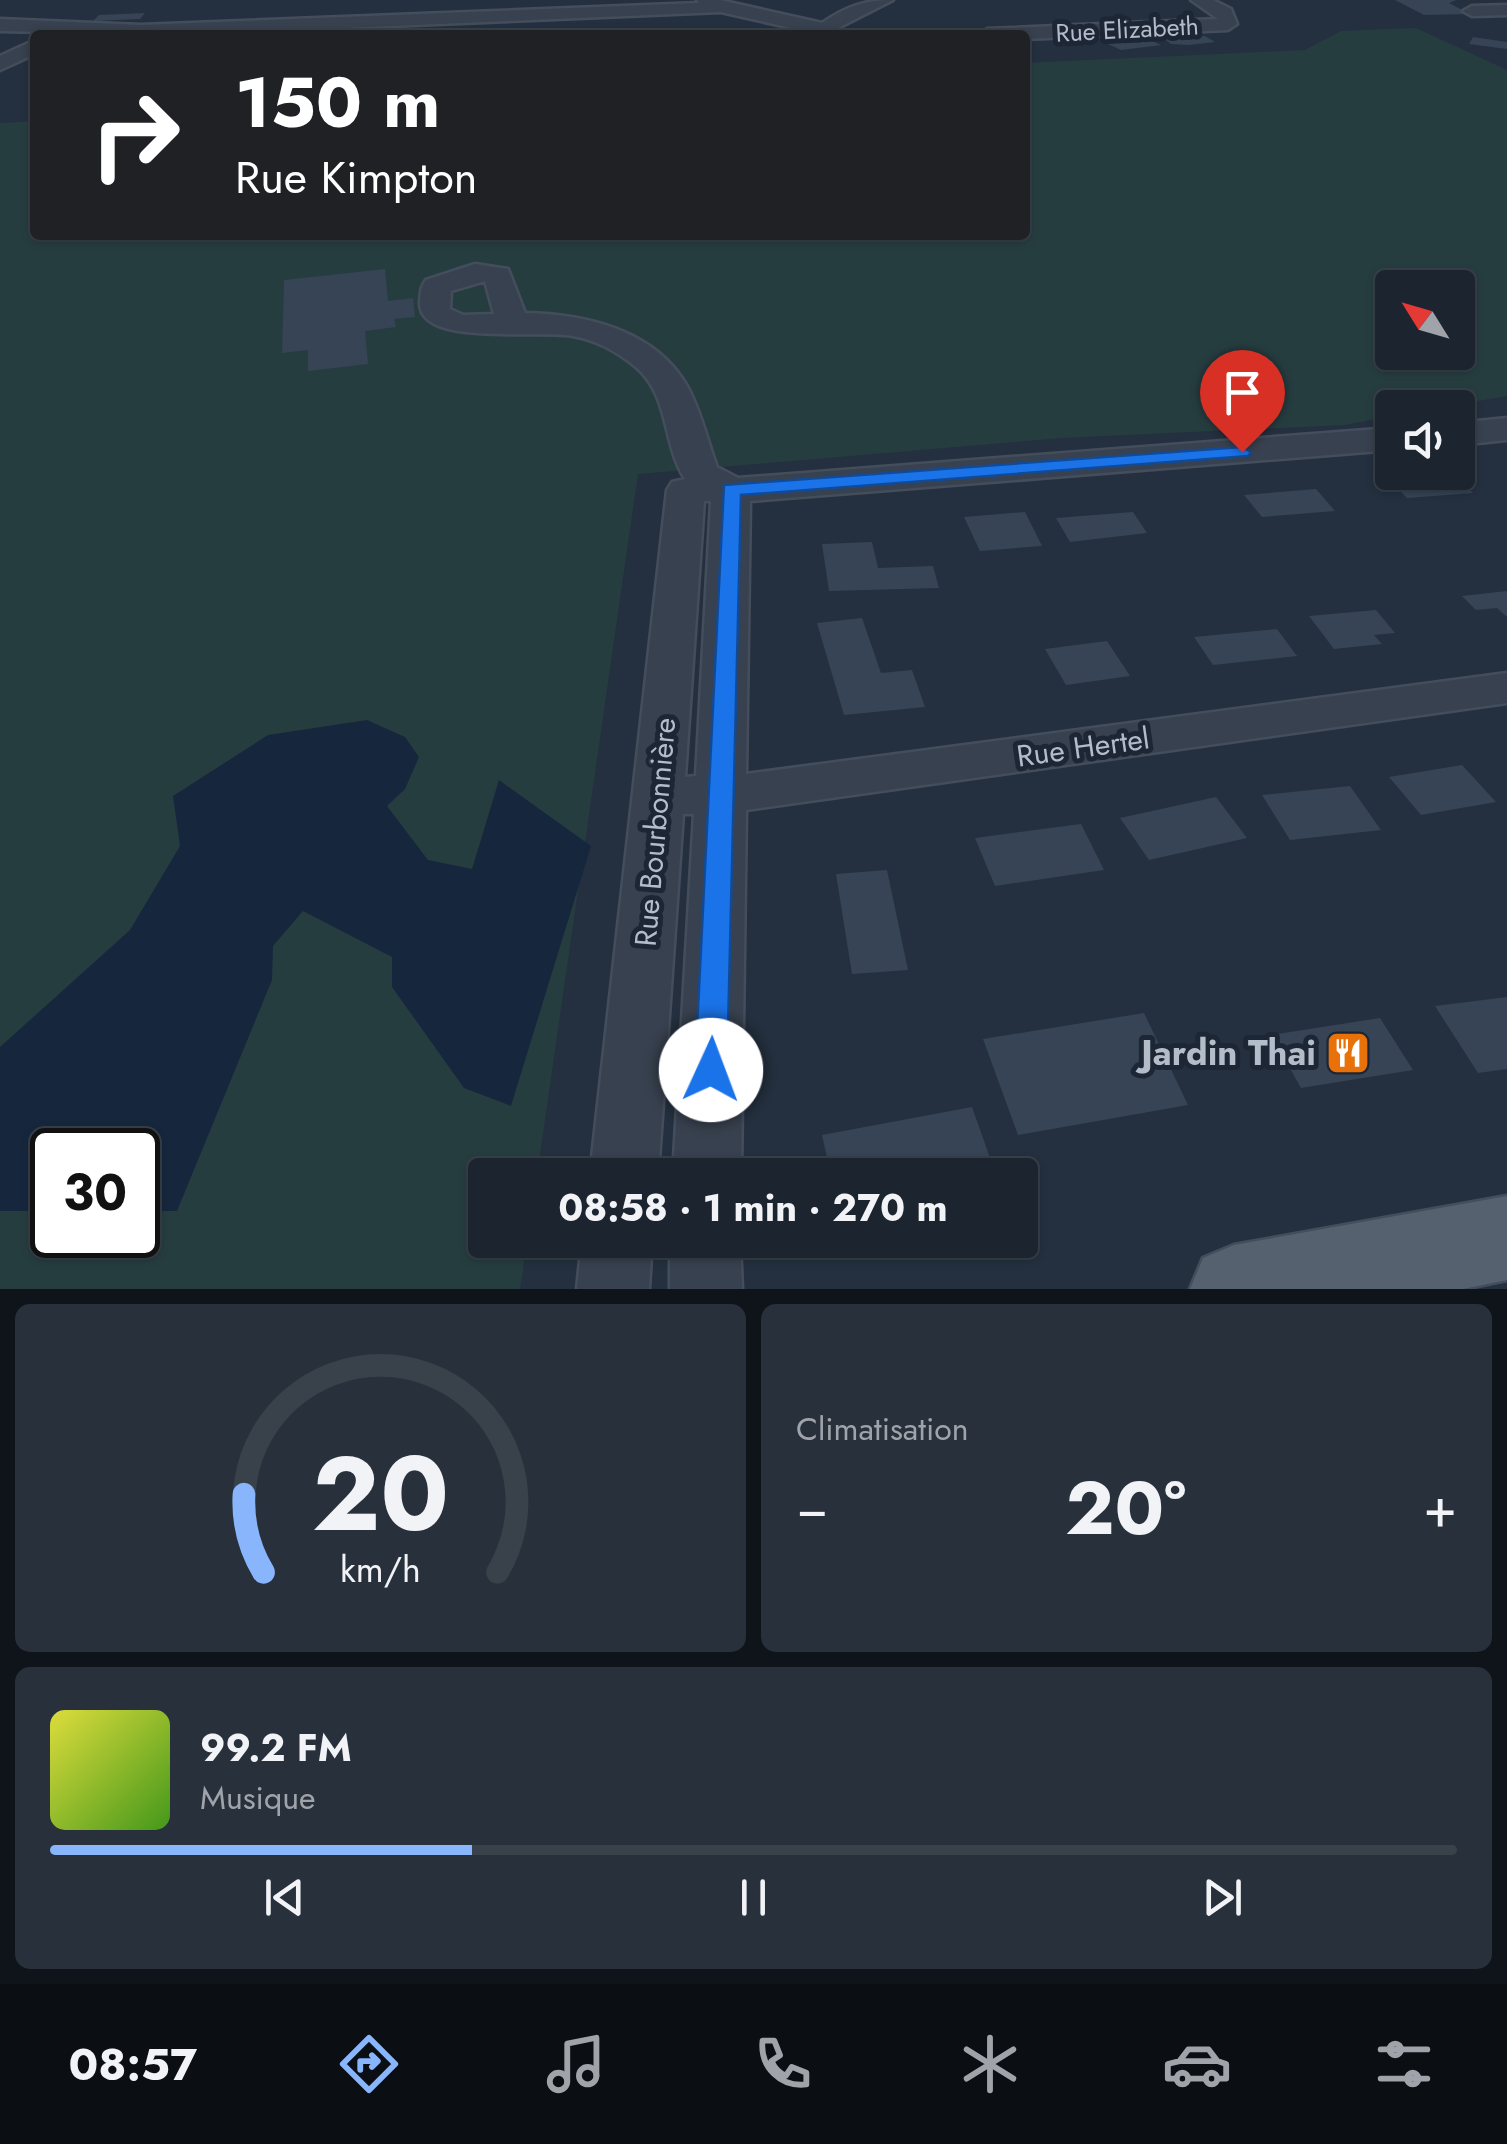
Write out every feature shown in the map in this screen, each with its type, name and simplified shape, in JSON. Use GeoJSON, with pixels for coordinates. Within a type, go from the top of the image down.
{"type":"FeatureCollection","features":[{"type":"Feature","properties":{"kind":"main road"},"geometry":{"type":"LineString","coordinates":[[1234,1289],[1507,1238]]}},
{"type":"Feature","properties":{"kind":"street"},"geometry":{"type":"LineString","coordinates":[[431,0],[486,30]]}},
{"type":"Feature","properties":{"kind":"street"},"geometry":{"type":"LineString","coordinates":[[832,30],[834,20],[884,0]]}},
{"type":"Feature","properties":{"kind":"street","name":"Rue Elizabeth"},"geometry":{"type":"LineString","coordinates":[[1030,33],[1228,24],[1226,13],[1200,0]]}},
{"type":"Feature","properties":{"kind":"street"},"geometry":{"type":"LineString","coordinates":[[245,8],[284,30],[576,7],[714,4],[822,30]]}},
{"type":"Feature","properties":{"kind":"street"},"geometry":{"type":"LineString","coordinates":[[1472,11],[1507,10]]}},
{"type":"Feature","properties":{"kind":"street"},"geometry":{"type":"LineString","coordinates":[[775,30],[790,23]]}},
{"type":"Feature","properties":{"kind":"street"},"geometry":{"type":"LineString","coordinates":[[0,25],[45,30]]}},
{"type":"Feature","properties":{"kind":"street"},"geometry":{"type":"LineString","coordinates":[[4,76],[30,51]]}},
{"type":"Feature","properties":{"kind":"street"},"geometry":{"type":"LineString","coordinates":[[512,322],[564,323],[592,330],[648,360],[667,380],[706,484],[1375,440]]}},
{"type":"Feature","properties":{"kind":"street"},"geometry":{"type":"LineString","coordinates":[[1475,433],[1507,430]]}},
{"type":"Feature","properties":{"kind":"street","name":"Rue Bourbonnière"},"geometry":{"type":"LineString","coordinates":[[706,484],[720,794],[709,1158]]}},
{"type":"Feature","properties":{"kind":"street","name":"Rue Bourbonnière"},"geometry":{"type":"LineString","coordinates":[[626,1158],[659,797],[706,484]]}},
{"type":"Feature","properties":{"kind":"street","name":"Rue Hertel"},"geometry":{"type":"LineString","coordinates":[[659,797],[720,794],[1507,688]]}},
{"type":"Feature","properties":{"kind":"street"},"geometry":{"type":"LineString","coordinates":[[613,1289],[616,1258]]}},
{"type":"Feature","properties":{"kind":"street"},"geometry":{"type":"LineString","coordinates":[[705,1258],[706,1289]]}},
{"type":"Feature","properties":{"kind":"green space"},"geometry":{"type":"Polygon","coordinates":[[[1416,28],[1507,70],[1507,396],[1475,402],[1475,390],[1375,390],[1375,419],[1344,425],[1061,438],[638,474],[539,1158],[468,1158],[468,1258],[524,1258],[520,1289],[0,1289],[0,123],[30,121],[30,240],[1030,240],[1030,63],[1305,50],[1341,31],[1416,28]]]}},
{"type":"Feature","properties":{"kind":"water"},"geometry":{"type":"Polygon","coordinates":[[[367,720],[405,737],[419,757],[405,789],[387,806],[428,860],[472,869],[499,780],[591,846],[511,1106],[464,1088],[392,987],[392,957],[303,911],[273,946],[272,980],[177,1211],[160,1211],[160,1128],[30,1128],[30,1211],[0,1211],[0,1047],[130,930],[180,846],[173,796],[268,735],[367,720]]]}},
{"type":"Feature","properties":{"kind":"building"},"geometry":{"type":"Polygon","coordinates":[[[1395,0],[1456,0],[1449,3],[1470,14],[1424,15],[1395,0]]]}},
{"type":"Feature","properties":{"kind":"building"},"geometry":{"type":"Polygon","coordinates":[[[145,13],[140,19],[93,21],[99,15],[145,13]]]}},
{"type":"Feature","properties":{"kind":"building"},"geometry":{"type":"Polygon","coordinates":[[[1205,36],[1215,42],[1171,44],[1162,37],[1205,36]]]}},
{"type":"Feature","properties":{"kind":"building"},"geometry":{"type":"Polygon","coordinates":[[[1473,37],[1507,42],[1507,49],[1469,44],[1473,37]]]}},
{"type":"Feature","properties":{"kind":"building"},"geometry":{"type":"Polygon","coordinates":[[[1148,39],[1161,45],[1121,50],[1108,44],[1148,39]]]}},
{"type":"Feature","properties":{"kind":"building"},"geometry":{"type":"Polygon","coordinates":[[[385,269],[388,301],[413,298],[415,317],[394,319],[396,327],[365,331],[368,364],[308,371],[308,350],[282,353],[284,280],[385,269]]]}},
{"type":"Feature","properties":{"kind":"building"},"geometry":{"type":"Polygon","coordinates":[[[1316,489],[1335,511],[1262,517],[1244,495],[1316,489]]]}},
{"type":"Feature","properties":{"kind":"building"},"geometry":{"type":"Polygon","coordinates":[[[1399,490],[1473,493],[1407,498],[1399,490]]]}},
{"type":"Feature","properties":{"kind":"building"},"geometry":{"type":"Polygon","coordinates":[[[1025,512],[1042,546],[980,551],[964,517],[1025,512]]]}},
{"type":"Feature","properties":{"kind":"building"},"geometry":{"type":"Polygon","coordinates":[[[1133,512],[1147,533],[1070,542],[1056,518],[1133,512]]]}},
{"type":"Feature","properties":{"kind":"building"},"geometry":{"type":"Polygon","coordinates":[[[872,542],[878,568],[933,566],[939,588],[829,591],[822,544],[872,542]]]}},
{"type":"Feature","properties":{"kind":"building"},"geometry":{"type":"Polygon","coordinates":[[[1507,591],[1507,617],[1497,608],[1476,610],[1462,596],[1507,591]]]}},
{"type":"Feature","properties":{"kind":"building"},"geometry":{"type":"Polygon","coordinates":[[[1376,610],[1395,633],[1374,635],[1382,644],[1334,649],[1309,616],[1376,610]]]}},
{"type":"Feature","properties":{"kind":"building"},"geometry":{"type":"Polygon","coordinates":[[[862,618],[881,673],[912,670],[925,707],[844,715],[817,623],[862,618]]]}},
{"type":"Feature","properties":{"kind":"building"},"geometry":{"type":"Polygon","coordinates":[[[1277,629],[1297,656],[1213,665],[1194,637],[1277,629]]]}},
{"type":"Feature","properties":{"kind":"building"},"geometry":{"type":"Polygon","coordinates":[[[1107,641],[1130,676],[1066,685],[1045,649],[1107,641]]]}},
{"type":"Feature","properties":{"kind":"building"},"geometry":{"type":"Polygon","coordinates":[[[1462,765],[1496,802],[1421,815],[1389,777],[1462,765]]]}},
{"type":"Feature","properties":{"kind":"building"},"geometry":{"type":"Polygon","coordinates":[[[1350,786],[1381,830],[1290,840],[1262,795],[1350,786]]]}},
{"type":"Feature","properties":{"kind":"building"},"geometry":{"type":"Polygon","coordinates":[[[1216,797],[1247,838],[1149,860],[1120,818],[1216,797]]]}},
{"type":"Feature","properties":{"kind":"building"},"geometry":{"type":"Polygon","coordinates":[[[1081,824],[1104,870],[995,886],[975,838],[1081,824]]]}},
{"type":"Feature","properties":{"kind":"building"},"geometry":{"type":"Polygon","coordinates":[[[887,870],[908,970],[852,974],[836,874],[887,870]]]}},
{"type":"Feature","properties":{"kind":"building"},"geometry":{"type":"Polygon","coordinates":[[[1507,997],[1507,1069],[1478,1073],[1435,1006],[1507,997]]]}},
{"type":"Feature","properties":{"kind":"building"},"geometry":{"type":"Polygon","coordinates":[[[1144,1013],[1188,1105],[1018,1135],[983,1039],[1144,1013]]]}},
{"type":"Feature","properties":{"kind":"building"},"geometry":{"type":"Polygon","coordinates":[[[1380,1018],[1413,1070],[1301,1088],[1271,1035],[1380,1018]]]}},
{"type":"Feature","properties":{"kind":"building"},"geometry":{"type":"Polygon","coordinates":[[[972,1107],[990,1158],[827,1158],[822,1135],[972,1107]]]}},
{"type":"Feature","properties":{"kind":"place","name":"Jardin Thai"},"geometry":{"type":"Point","coordinates":[1348,1053]}},
{"type":"Feature","properties":{"kind":"route"},"geometry":{"type":"LineString","coordinates":[[711,1070],[731,490],[1242,452]]}}]}
